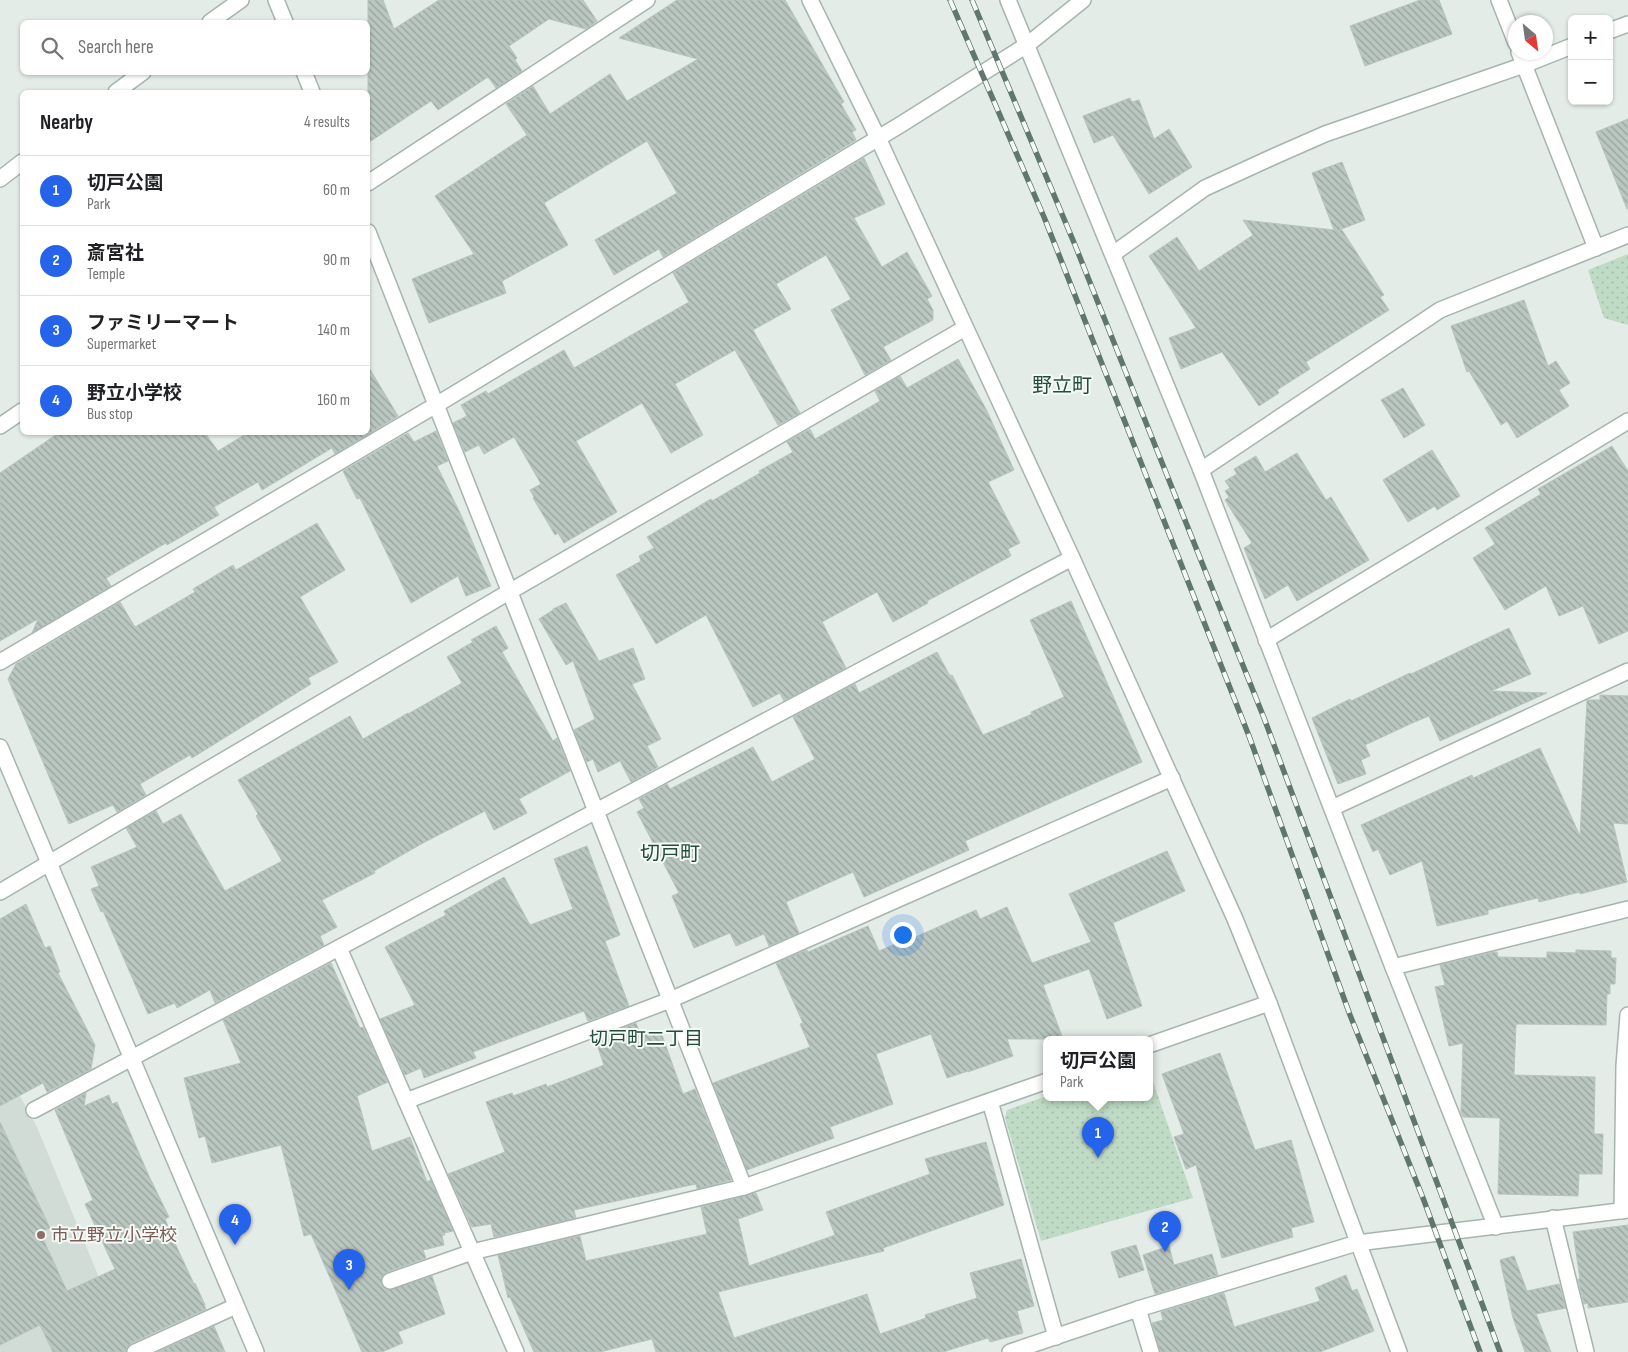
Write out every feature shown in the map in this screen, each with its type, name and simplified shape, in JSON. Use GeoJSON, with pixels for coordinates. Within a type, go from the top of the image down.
{"type":"FeatureCollection","features":[{"type":"Feature","properties":{"kind":"street"},"geometry":{"type":"LineString","coordinates":[[213,20],[241,0]]}},
{"type":"Feature","properties":{"kind":"street"},"geometry":{"type":"LineString","coordinates":[[276,0],[284,20]]}},
{"type":"Feature","properties":{"kind":"street"},"geometry":{"type":"LineString","coordinates":[[370,182],[647,0]]}},
{"type":"Feature","properties":{"kind":"street"},"geometry":{"type":"LineString","coordinates":[[810,0],[878,138],[1072,558],[1235,919],[1269,1003],[1399,1352]]}},
{"type":"Feature","properties":{"kind":"street"},"geometry":{"type":"LineString","coordinates":[[1008,0],[1201,470],[1393,967],[1496,1227]]}},
{"type":"Feature","properties":{"kind":"street"},"geometry":{"type":"LineString","coordinates":[[0,662],[436,405],[878,138],[1026,45],[1082,0]]}},
{"type":"Feature","properties":{"kind":"street"},"geometry":{"type":"LineString","coordinates":[[1499,0],[1508,23]]}},
{"type":"Feature","properties":{"kind":"street"},"geometry":{"type":"LineString","coordinates":[[1613,30],[1628,24]]}},
{"type":"Feature","properties":{"kind":"street"},"geometry":{"type":"LineString","coordinates":[[1553,51],[1568,47]]}},
{"type":"Feature","properties":{"kind":"street"},"geometry":{"type":"LineString","coordinates":[[1113,254],[1205,188],[1325,134],[1518,60]]}},
{"type":"Feature","properties":{"kind":"street"},"geometry":{"type":"LineString","coordinates":[[1521,60],[1596,248]]}},
{"type":"Feature","properties":{"kind":"street"},"geometry":{"type":"LineString","coordinates":[[119,90],[139,75]]}},
{"type":"Feature","properties":{"kind":"street"},"geometry":{"type":"LineString","coordinates":[[305,75],[311,90]]}},
{"type":"Feature","properties":{"kind":"street"},"geometry":{"type":"LineString","coordinates":[[0,178],[20,163]]}},
{"type":"Feature","properties":{"kind":"street"},"geometry":{"type":"LineString","coordinates":[[1201,470],[1440,310],[1628,235]]}},
{"type":"Feature","properties":{"kind":"street"},"geometry":{"type":"LineString","coordinates":[[370,237],[744,1187]]}},
{"type":"Feature","properties":{"kind":"street"},"geometry":{"type":"LineString","coordinates":[[0,892],[509,592],[965,328]]}},
{"type":"Feature","properties":{"kind":"street"},"geometry":{"type":"LineString","coordinates":[[0,426],[20,412]]}},
{"type":"Feature","properties":{"kind":"street"},"geometry":{"type":"LineString","coordinates":[[1266,640],[1628,421]]}},
{"type":"Feature","properties":{"kind":"street"},"geometry":{"type":"LineString","coordinates":[[34,1110],[1072,558]]}},
{"type":"Feature","properties":{"kind":"street"},"geometry":{"type":"LineString","coordinates":[[1332,808],[1628,671]]}},
{"type":"Feature","properties":{"kind":"street"},"geometry":{"type":"LineString","coordinates":[[0,747],[256,1352]]}},
{"type":"Feature","properties":{"kind":"street"},"geometry":{"type":"LineString","coordinates":[[406,1101],[670,1000],[1172,778]]}},
{"type":"Feature","properties":{"kind":"street"},"geometry":{"type":"LineString","coordinates":[[1393,967],[1628,909]]}},
{"type":"Feature","properties":{"kind":"street"},"geometry":{"type":"LineString","coordinates":[[339,948],[516,1352]]}},
{"type":"Feature","properties":{"kind":"street"},"geometry":{"type":"LineString","coordinates":[[1153,1044],[1269,1003]]}},
{"type":"Feature","properties":{"kind":"street"},"geometry":{"type":"LineString","coordinates":[[1010,1352],[1138,1309],[1357,1243],[1496,1227],[1553,1218],[1625,1211],[1624,1066],[1628,1015]]}},
{"type":"Feature","properties":{"kind":"street"},"geometry":{"type":"LineString","coordinates":[[390,1281],[472,1252],[744,1187],[1043,1082]]}},
{"type":"Feature","properties":{"kind":"street"},"geometry":{"type":"LineString","coordinates":[[990,1101],[1056,1337]]}},
{"type":"Feature","properties":{"kind":"street"},"geometry":{"type":"LineString","coordinates":[[1553,1218],[1586,1352]]}},
{"type":"Feature","properties":{"kind":"street"},"geometry":{"type":"LineString","coordinates":[[135,1352],[236,1306]]}},
{"type":"Feature","properties":{"kind":"street"},"geometry":{"type":"LineString","coordinates":[[1138,1309],[1151,1352]]}},
{"type":"Feature","properties":{"kind":"shaded area","name":"市立野立小学校"},"geometry":{"type":"Polygon","coordinates":[[[0,1060],[37,1127],[126,1343],[106,1352],[0,1352],[0,1060]]]}},
{"type":"Feature","properties":{"kind":"green space"},"geometry":{"type":"Polygon","coordinates":[[[1628,254],[1628,325],[1604,318],[1588,270],[1628,254]]]}},
{"type":"Feature","properties":{"kind":"green space"},"geometry":{"type":"Polygon","coordinates":[[[1153,1082],[1193,1198],[1041,1241],[1005,1118],[1007,1110],[1043,1097],[1043,1101],[1153,1101],[1153,1082]]]}},
{"type":"Feature","properties":{"kind":"building"},"geometry":{"type":"Polygon","coordinates":[[[368,0],[383,0],[394,29],[439,0],[583,0],[597,21],[586,29],[549,19],[509,46],[517,58],[515,60],[522,71],[496,88],[488,77],[438,110],[431,101],[370,142],[370,90],[368,90],[368,75],[370,75],[370,20],[368,20],[368,0]]]}},
{"type":"Feature","properties":{"kind":"building"},"geometry":{"type":"Polygon","coordinates":[[[677,0],[785,0],[844,102],[841,104],[856,130],[852,132],[856,140],[663,257],[659,249],[614,275],[595,240],[677,193],[647,141],[544,203],[568,245],[502,281],[506,293],[429,323],[412,279],[474,254],[435,196],[527,135],[506,104],[533,86],[550,114],[610,74],[627,101],[698,59],[619,38],[677,0]]]}},
{"type":"Feature","properties":{"kind":"building"},"geometry":{"type":"Polygon","coordinates":[[[1420,0],[1439,0],[1452,34],[1365,66],[1350,26],[1420,0]]]}},
{"type":"Feature","properties":{"kind":"building"},"geometry":{"type":"Polygon","coordinates":[[[1130,98],[1132,102],[1139,100],[1154,139],[1169,129],[1192,167],[1149,194],[1113,135],[1094,143],[1083,116],[1130,98]]]}},
{"type":"Feature","properties":{"kind":"building"},"geometry":{"type":"Polygon","coordinates":[[[1628,119],[1628,209],[1627,209],[1596,132],[1628,119]]]}},
{"type":"Feature","properties":{"kind":"building"},"geometry":{"type":"Polygon","coordinates":[[[864,158],[885,204],[854,218],[882,267],[907,252],[932,296],[927,299],[933,310],[933,320],[883,347],[891,360],[865,375],[831,310],[851,299],[826,255],[776,284],[791,309],[753,330],[800,413],[778,425],[735,350],[675,384],[703,435],[671,453],[642,403],[576,441],[617,512],[564,543],[558,533],[555,535],[533,498],[530,490],[541,484],[514,437],[484,454],[479,445],[465,452],[453,423],[467,416],[461,405],[486,391],[488,394],[564,350],[574,368],[689,302],[673,273],[864,158]]]}},
{"type":"Feature","properties":{"kind":"building"},"geometry":{"type":"Polygon","coordinates":[[[1342,162],[1365,220],[1339,230],[1342,230],[1384,295],[1380,297],[1389,310],[1306,362],[1310,369],[1277,390],[1279,393],[1259,406],[1222,352],[1181,369],[1169,338],[1196,328],[1149,256],[1177,237],[1199,271],[1253,235],[1243,220],[1334,230],[1312,173],[1342,162]]]}},
{"type":"Feature","properties":{"kind":"building"},"geometry":{"type":"Polygon","coordinates":[[[1524,300],[1548,366],[1556,361],[1570,383],[1559,390],[1569,406],[1517,438],[1507,421],[1501,425],[1469,371],[1467,372],[1451,326],[1524,300]]]}},
{"type":"Feature","properties":{"kind":"building"},"geometry":{"type":"Polygon","coordinates":[[[958,359],[986,409],[1014,470],[988,482],[1020,543],[1008,549],[1011,556],[927,601],[928,603],[893,622],[877,592],[822,622],[846,668],[784,701],[780,693],[753,707],[706,615],[656,644],[616,575],[641,561],[639,556],[654,548],[647,537],[711,499],[712,501],[793,452],[787,442],[810,429],[815,439],[880,401],[875,391],[900,376],[907,388],[958,359]]]}},
{"type":"Feature","properties":{"kind":"building"},"geometry":{"type":"Polygon","coordinates":[[[370,369],[398,416],[370,433],[370,369]]]}},
{"type":"Feature","properties":{"kind":"building"},"geometry":{"type":"Polygon","coordinates":[[[1403,388],[1425,425],[1404,438],[1381,400],[1403,388]]]}},
{"type":"Feature","properties":{"kind":"building"},"geometry":{"type":"Polygon","coordinates":[[[436,431],[448,461],[437,466],[461,515],[491,586],[466,596],[458,576],[411,603],[360,498],[357,499],[343,471],[408,433],[414,442],[436,431]]]}},
{"type":"Feature","properties":{"kind":"building"},"geometry":{"type":"Polygon","coordinates":[[[56,435],[206,435],[218,451],[244,435],[366,435],[335,454],[332,448],[262,490],[258,482],[214,507],[219,515],[106,578],[111,586],[32,633],[38,619],[0,641],[0,473],[56,435]]]}},
{"type":"Feature","properties":{"kind":"building"},"geometry":{"type":"Polygon","coordinates":[[[1612,446],[1628,471],[1628,631],[1599,644],[1583,606],[1559,616],[1546,586],[1505,610],[1473,558],[1495,544],[1485,528],[1541,494],[1538,489],[1612,446]]]}},
{"type":"Feature","properties":{"kind":"building"},"geometry":{"type":"Polygon","coordinates":[[[1432,450],[1460,496],[1437,510],[1435,506],[1408,522],[1383,480],[1432,450]]]}},
{"type":"Feature","properties":{"kind":"building"},"geometry":{"type":"Polygon","coordinates":[[[1297,453],[1326,500],[1331,497],[1369,560],[1297,601],[1288,585],[1265,599],[1244,548],[1252,543],[1225,500],[1229,497],[1225,491],[1230,488],[1225,481],[1237,474],[1234,469],[1256,456],[1265,472],[1297,453]]]}},
{"type":"Feature","properties":{"kind":"building"},"geometry":{"type":"Polygon","coordinates":[[[317,523],[345,570],[300,597],[338,662],[308,678],[311,684],[192,758],[190,755],[140,784],[146,795],[117,812],[113,805],[69,824],[8,679],[16,664],[120,602],[135,627],[195,592],[193,589],[233,565],[236,570],[317,523]]]}},
{"type":"Feature","properties":{"kind":"building"},"geometry":{"type":"Polygon","coordinates":[[[1071,601],[1142,762],[965,841],[969,850],[864,897],[853,872],[786,902],[799,933],[769,946],[764,934],[736,946],[730,933],[694,948],[672,896],[679,893],[637,812],[644,808],[639,799],[667,784],[670,789],[753,747],[772,782],[815,759],[793,717],[855,684],[859,693],[937,652],[950,676],[952,675],[983,735],[1032,714],[1031,712],[1064,697],[1030,620],[1071,601]]]}},
{"type":"Feature","properties":{"kind":"building"},"geometry":{"type":"Polygon","coordinates":[[[566,603],[599,661],[633,648],[645,679],[632,684],[661,739],[647,746],[658,767],[631,782],[620,761],[598,772],[593,759],[587,762],[574,730],[595,719],[573,661],[566,665],[539,619],[566,603]]]}},
{"type":"Feature","properties":{"kind":"building"},"geometry":{"type":"Polygon","coordinates":[[[496,626],[508,648],[502,652],[553,741],[557,738],[570,771],[519,799],[527,813],[494,830],[485,811],[423,843],[374,871],[375,873],[322,900],[337,927],[320,936],[324,945],[215,1003],[210,990],[177,1008],[175,1003],[148,1014],[103,911],[101,912],[91,889],[99,886],[91,867],[137,847],[126,828],[156,811],[163,824],[181,814],[225,891],[282,861],[238,780],[350,716],[363,739],[462,683],[447,657],[473,642],[471,640],[496,626]]]}},
{"type":"Feature","properties":{"kind":"building"},"geometry":{"type":"Polygon","coordinates":[[[1509,628],[1531,674],[1491,691],[1547,693],[1440,741],[1429,716],[1410,724],[1365,745],[1370,756],[1361,760],[1366,774],[1338,784],[1312,718],[1509,628]]]}},
{"type":"Feature","properties":{"kind":"building"},"geometry":{"type":"Polygon","coordinates":[[[1600,695],[1628,696],[1628,824],[1613,823],[1627,882],[1539,902],[1538,898],[1488,910],[1488,914],[1437,926],[1422,861],[1390,875],[1378,849],[1373,852],[1361,825],[1472,775],[1473,778],[1540,748],[1580,836],[1587,700],[1600,700],[1600,695]]]}},
{"type":"Feature","properties":{"kind":"building"},"geometry":{"type":"Polygon","coordinates":[[[587,846],[620,935],[605,941],[629,1006],[588,1021],[584,1011],[473,1052],[476,1058],[424,1078],[421,1068],[405,1075],[380,1019],[415,1005],[385,947],[446,915],[444,911],[504,877],[530,925],[573,909],[554,859],[587,846]]]}},
{"type":"Feature","properties":{"kind":"building"},"geometry":{"type":"Polygon","coordinates":[[[1167,851],[1185,891],[1113,923],[1142,1006],[1107,1019],[1089,969],[1043,985],[1062,1036],[1043,1036],[1043,1039],[1007,1039],[1013,1056],[947,1078],[931,1034],[876,1054],[893,1104],[830,1127],[834,1138],[747,1170],[713,1083],[810,1047],[800,1024],[803,1023],[776,963],[807,950],[808,952],[868,926],[879,951],[976,910],[980,919],[1007,907],[1032,963],[1091,942],[1069,894],[1167,851]]]}},
{"type":"Feature","properties":{"kind":"building"},"geometry":{"type":"Polygon","coordinates":[[[26,904],[45,948],[50,946],[60,972],[58,973],[95,1045],[91,1069],[47,1092],[43,1083],[0,1106],[0,919],[26,904]]]}},
{"type":"Feature","properties":{"kind":"building"},"geometry":{"type":"Polygon","coordinates":[[[1576,950],[1611,951],[1611,958],[1616,958],[1615,984],[1610,984],[1610,994],[1607,994],[1606,1025],[1516,1024],[1514,1075],[1595,1077],[1594,1134],[1603,1134],[1602,1174],[1579,1174],[1578,1196],[1498,1194],[1500,1118],[1463,1117],[1461,1112],[1463,1043],[1449,1046],[1435,987],[1445,985],[1440,965],[1494,952],[1497,952],[1498,957],[1547,958],[1547,952],[1576,953],[1576,950]]]}},
{"type":"Feature","properties":{"kind":"building"},"geometry":{"type":"Polygon","coordinates":[[[331,963],[360,1028],[363,1027],[388,1082],[357,1096],[372,1151],[410,1137],[427,1182],[431,1180],[453,1231],[442,1235],[444,1245],[423,1250],[426,1258],[383,1275],[381,1285],[389,1290],[432,1276],[445,1314],[398,1332],[403,1343],[382,1352],[362,1352],[311,1234],[304,1236],[281,1145],[212,1163],[205,1136],[199,1138],[184,1078],[241,1063],[223,1020],[331,963]]]}},
{"type":"Feature","properties":{"kind":"building"},"geometry":{"type":"Polygon","coordinates":[[[636,1023],[640,1034],[648,1031],[650,1036],[661,1032],[683,1094],[695,1089],[731,1180],[697,1189],[696,1184],[574,1210],[576,1218],[494,1237],[491,1224],[472,1227],[448,1174],[505,1152],[486,1102],[512,1093],[513,1096],[546,1084],[547,1087],[604,1065],[595,1039],[636,1023]]]}},
{"type":"Feature","properties":{"kind":"building"},"geometry":{"type":"Polygon","coordinates":[[[1220,1053],[1255,1150],[1291,1140],[1314,1222],[1291,1228],[1293,1237],[1222,1258],[1196,1165],[1186,1169],[1174,1137],[1184,1134],[1162,1074],[1220,1053]]]}},
{"type":"Feature","properties":{"kind":"building"},"geometry":{"type":"Polygon","coordinates":[[[86,1093],[84,1106],[109,1095],[112,1104],[117,1102],[169,1217],[165,1219],[167,1226],[206,1309],[131,1343],[127,1347],[126,1352],[53,1352],[40,1325],[0,1345],[0,1122],[50,1228],[40,1232],[67,1291],[115,1269],[85,1204],[93,1200],[55,1110],[86,1093]]]}},
{"type":"Feature","properties":{"kind":"building"},"geometry":{"type":"Polygon","coordinates":[[[986,1142],[1004,1205],[883,1248],[884,1251],[718,1292],[734,1338],[867,1294],[880,1334],[926,1318],[925,1315],[977,1298],[970,1273],[1021,1259],[1034,1306],[1017,1311],[1023,1333],[990,1342],[988,1338],[943,1352],[656,1352],[652,1339],[600,1352],[534,1352],[510,1297],[508,1298],[498,1255],[580,1236],[586,1261],[707,1234],[701,1207],[756,1193],[763,1210],[738,1219],[749,1266],[835,1235],[826,1212],[930,1174],[925,1159],[986,1142]]]}},
{"type":"Feature","properties":{"kind":"building"},"geometry":{"type":"Polygon","coordinates":[[[1628,1225],[1628,1302],[1588,1308],[1588,1303],[1584,1304],[1578,1279],[1580,1279],[1573,1232],[1628,1225]]]}},
{"type":"Feature","properties":{"kind":"building"},"geometry":{"type":"Polygon","coordinates":[[[1136,1245],[1144,1270],[1119,1278],[1111,1252],[1136,1245]]]}},
{"type":"Feature","properties":{"kind":"building"},"geometry":{"type":"Polygon","coordinates":[[[1169,1246],[1174,1265],[1212,1254],[1218,1275],[1155,1294],[1143,1255],[1169,1246]]]}},
{"type":"Feature","properties":{"kind":"building"},"geometry":{"type":"Polygon","coordinates":[[[1514,1256],[1527,1291],[1559,1284],[1566,1308],[1536,1314],[1551,1352],[1525,1352],[1513,1318],[1500,1260],[1514,1256]]]}},
{"type":"Feature","properties":{"kind":"building"},"geometry":{"type":"Polygon","coordinates":[[[1346,1275],[1352,1291],[1357,1289],[1374,1331],[1320,1352],[1160,1352],[1152,1323],[1163,1320],[1161,1312],[1224,1293],[1234,1327],[1320,1301],[1315,1288],[1346,1275]]]}},
{"type":"Feature","properties":{"kind":"building"},"geometry":{"type":"Polygon","coordinates":[[[214,1326],[225,1352],[158,1352],[214,1326]]]}},
{"type":"Feature","properties":{"kind":"railway"},"geometry":{"type":"LineString","coordinates":[[950,0],[1044,217],[1249,736],[1350,1015],[1423,1198],[1480,1352]]}},
{"type":"Feature","properties":{"kind":"railway"},"geometry":{"type":"LineString","coordinates":[[972,0],[1075,245],[1264,718],[1500,1352]]}},
{"type":"Feature","properties":{"kind":"place","name":"切戸公園"},"geometry":{"type":"Point","coordinates":[1098,1158]}},
{"type":"Feature","properties":{"kind":"place","name":"市立野立小学校"},"geometry":{"type":"Point","coordinates":[41,1235]}},
{"type":"Feature","properties":{"kind":"place","name":"野立小学校"},"geometry":{"type":"Point","coordinates":[235,1245]}},
{"type":"Feature","properties":{"kind":"place","name":"斎宮社"},"geometry":{"type":"Point","coordinates":[1165,1252]}},
{"type":"Feature","properties":{"kind":"place","name":"ファミリーマート"},"geometry":{"type":"Point","coordinates":[349,1290]}},
{"type":"Feature","properties":{"kind":"district","name":"野立町"},"geometry":{"type":"Point","coordinates":[1062,386]}},
{"type":"Feature","properties":{"kind":"district","name":"切戸町"},"geometry":{"type":"Point","coordinates":[670,854]}},
{"type":"Feature","properties":{"kind":"district","name":"切戸町二丁目"},"geometry":{"type":"Point","coordinates":[646,1039]}}]}
